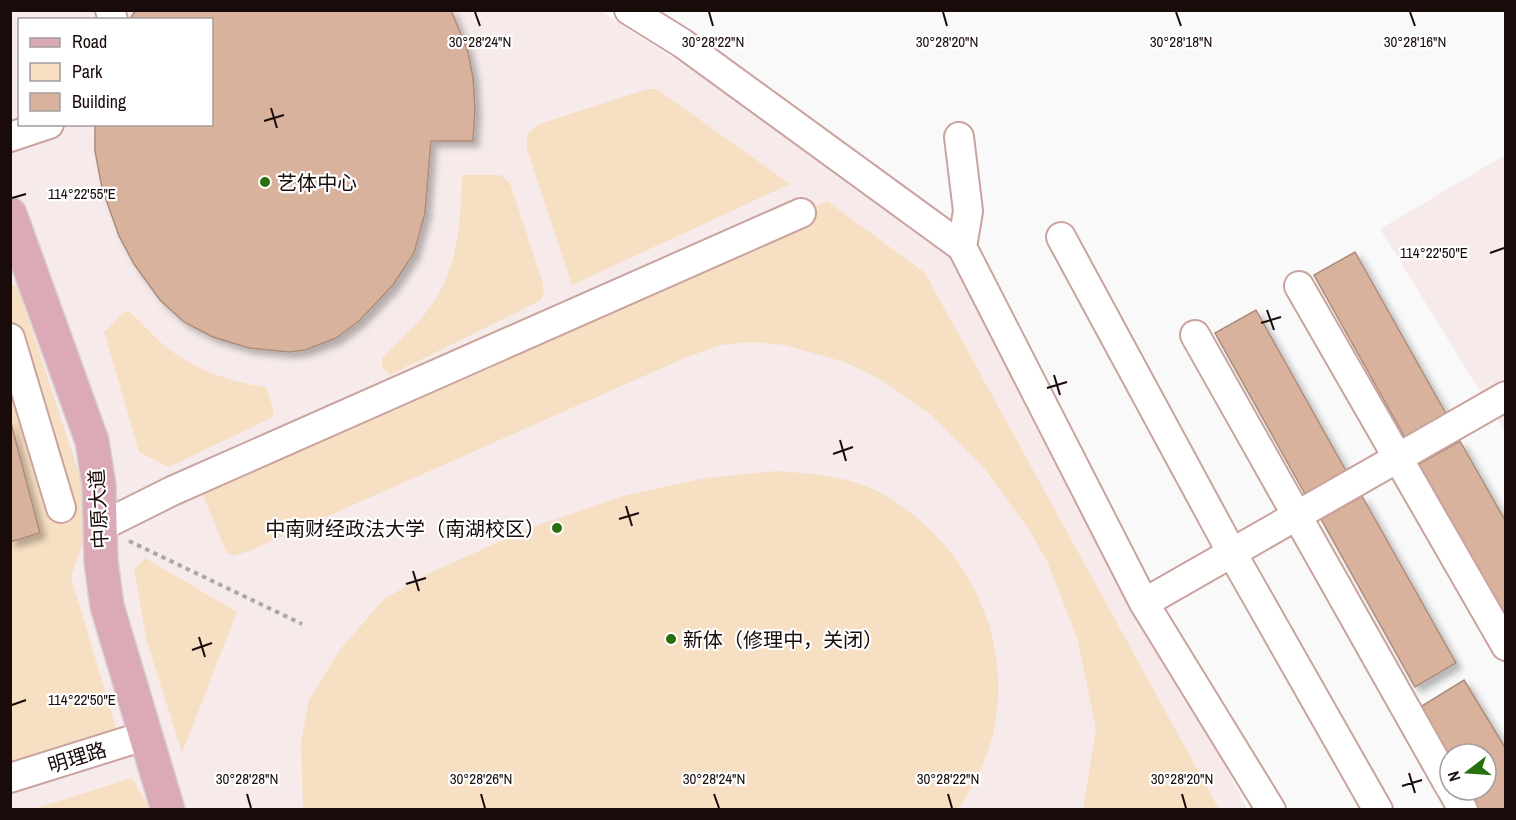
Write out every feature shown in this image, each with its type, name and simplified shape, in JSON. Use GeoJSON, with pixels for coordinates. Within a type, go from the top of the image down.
{"type":"FeatureCollection","features":[{"type":"Feature","properties":{"kind":"main road","name":"中原大道"},"geometry":{"type":"LineString","coordinates":[[10,214],[92,441],[99,484],[102,582],[144,736],[168,810]]}},
{"type":"Feature","properties":{"kind":"street"},"geometry":{"type":"LineString","coordinates":[[629,10],[682,43],[962,247],[1144,603],[1271,810]]}},
{"type":"Feature","properties":{"kind":"street"},"geometry":{"type":"LineString","coordinates":[[10,137],[43,126]]}},
{"type":"Feature","properties":{"kind":"street"},"geometry":{"type":"LineString","coordinates":[[959,137],[968,211],[962,247]]}},
{"type":"Feature","properties":{"kind":"street"},"geometry":{"type":"LineString","coordinates":[[100,527],[172,491],[801,213]]}},
{"type":"Feature","properties":{"kind":"street"},"geometry":{"type":"LineString","coordinates":[[1061,237],[1232,553],[1378,810]]}},
{"type":"Feature","properties":{"kind":"street"},"geometry":{"type":"LineString","coordinates":[[1299,286],[1396,459],[1506,646]]}},
{"type":"Feature","properties":{"kind":"street"},"geometry":{"type":"LineString","coordinates":[[1196,335],[1438,766]]}},
{"type":"Feature","properties":{"kind":"street"},"geometry":{"type":"LineString","coordinates":[[10,338],[61,508]]}},
{"type":"Feature","properties":{"kind":"street"},"geometry":{"type":"LineString","coordinates":[[1144,603],[1506,396]]}},
{"type":"Feature","properties":{"kind":"street","name":"明理路"},"geometry":{"type":"LineString","coordinates":[[10,778],[144,736]]}},
{"type":"Feature","properties":{"kind":"path"},"geometry":{"type":"LineString","coordinates":[[100,527],[302,624]]}},
{"type":"Feature","properties":{"kind":"shaded area","name":"中南财经政法大学（南湖校区）"},"geometry":{"type":"Polygon","coordinates":[[[10,11],[601,11],[962,247],[1247,809],[11,809],[10,11]]]}},
{"type":"Feature","properties":{"kind":"shaded area"},"geometry":{"type":"Polygon","coordinates":[[[1505,155],[1505,432],[1380,229],[1505,155]]]}},
{"type":"Feature","properties":{"kind":"green space"},"geometry":{"type":"Polygon","coordinates":[[[648,89],[661,92],[790,184],[572,285],[527,149],[527,134],[539,124],[648,89]]]}},
{"type":"Feature","properties":{"kind":"green space"},"geometry":{"type":"Polygon","coordinates":[[[462,175],[500,175],[510,183],[542,280],[544,291],[541,300],[390,375],[382,367],[382,358],[427,311],[437,296],[451,264],[459,229],[462,175]]]}},
{"type":"Feature","properties":{"kind":"green space"},"geometry":{"type":"Polygon","coordinates":[[[827,201],[925,273],[1219,809],[1083,809],[1096,729],[1078,641],[1048,563],[1028,528],[984,468],[931,415],[880,379],[845,362],[784,345],[751,342],[721,345],[687,357],[249,551],[233,556],[226,551],[199,485],[827,201]]]}},
{"type":"Feature","properties":{"kind":"green space"},"geometry":{"type":"Polygon","coordinates":[[[17,284],[85,492],[85,535],[71,577],[117,731],[10,764],[10,286],[17,284]]]}},
{"type":"Feature","properties":{"kind":"green space"},"geometry":{"type":"Polygon","coordinates":[[[128,311],[166,347],[189,362],[213,374],[266,387],[273,408],[273,417],[169,467],[139,452],[104,332],[128,311]]]}},
{"type":"Feature","properties":{"kind":"green space","name":"新体（修理中，关闭）"},"geometry":{"type":"Polygon","coordinates":[[[777,471],[847,480],[886,496],[924,524],[955,558],[978,596],[992,638],[998,681],[995,725],[982,768],[958,809],[303,809],[301,743],[309,700],[339,651],[383,600],[421,577],[527,529],[623,496],[705,478],[777,471]]]}},
{"type":"Feature","properties":{"kind":"green space"},"geometry":{"type":"Polygon","coordinates":[[[145,558],[237,612],[182,753],[147,642],[134,570],[145,558]]]}},
{"type":"Feature","properties":{"kind":"green space"},"geometry":{"type":"Polygon","coordinates":[[[132,778],[150,809],[33,809],[132,778]]]}},
{"type":"Feature","properties":{"kind":"building","name":"艺体中心"},"geometry":{"type":"Polygon","coordinates":[[[136,10],[451,10],[468,52],[473,77],[475,109],[473,141],[431,141],[425,213],[414,253],[393,285],[359,321],[336,338],[305,350],[289,352],[249,348],[213,337],[184,322],[160,300],[134,264],[119,236],[102,188],[95,151],[95,126],[213,126],[213,18],[130,18],[136,10]]]}},
{"type":"Feature","properties":{"kind":"building"},"geometry":{"type":"Polygon","coordinates":[[[1355,252],[1449,419],[1408,443],[1314,275],[1355,252]]]}},
{"type":"Feature","properties":{"kind":"building"},"geometry":{"type":"Polygon","coordinates":[[[1256,310],[1350,478],[1309,501],[1215,333],[1256,310]]]}},
{"type":"Feature","properties":{"kind":"building"},"geometry":{"type":"Polygon","coordinates":[[[10,419],[40,533],[10,542],[10,419]]]}},
{"type":"Feature","properties":{"kind":"building"},"geometry":{"type":"Polygon","coordinates":[[[1460,441],[1506,522],[1506,618],[1419,464],[1460,441]]]}},
{"type":"Feature","properties":{"kind":"building"},"geometry":{"type":"Polygon","coordinates":[[[1362,496],[1456,663],[1415,687],[1321,519],[1362,496]]]}},
{"type":"Feature","properties":{"kind":"building"},"geometry":{"type":"Polygon","coordinates":[[[1464,680],[1506,749],[1506,810],[1477,810],[1473,802],[1498,802],[1498,742],[1438,742],[1438,744],[1417,709],[1464,680]]]}},
{"type":"Feature","properties":{"kind":"place","name":"艺体中心"},"geometry":{"type":"Point","coordinates":[265,182]}},
{"type":"Feature","properties":{"kind":"place","name":"中南财经政法大学（南湖校区）"},"geometry":{"type":"Point","coordinates":[557,528]}},
{"type":"Feature","properties":{"kind":"place","name":"新体（修理中，关闭）"},"geometry":{"type":"Point","coordinates":[671,639]}}]}
